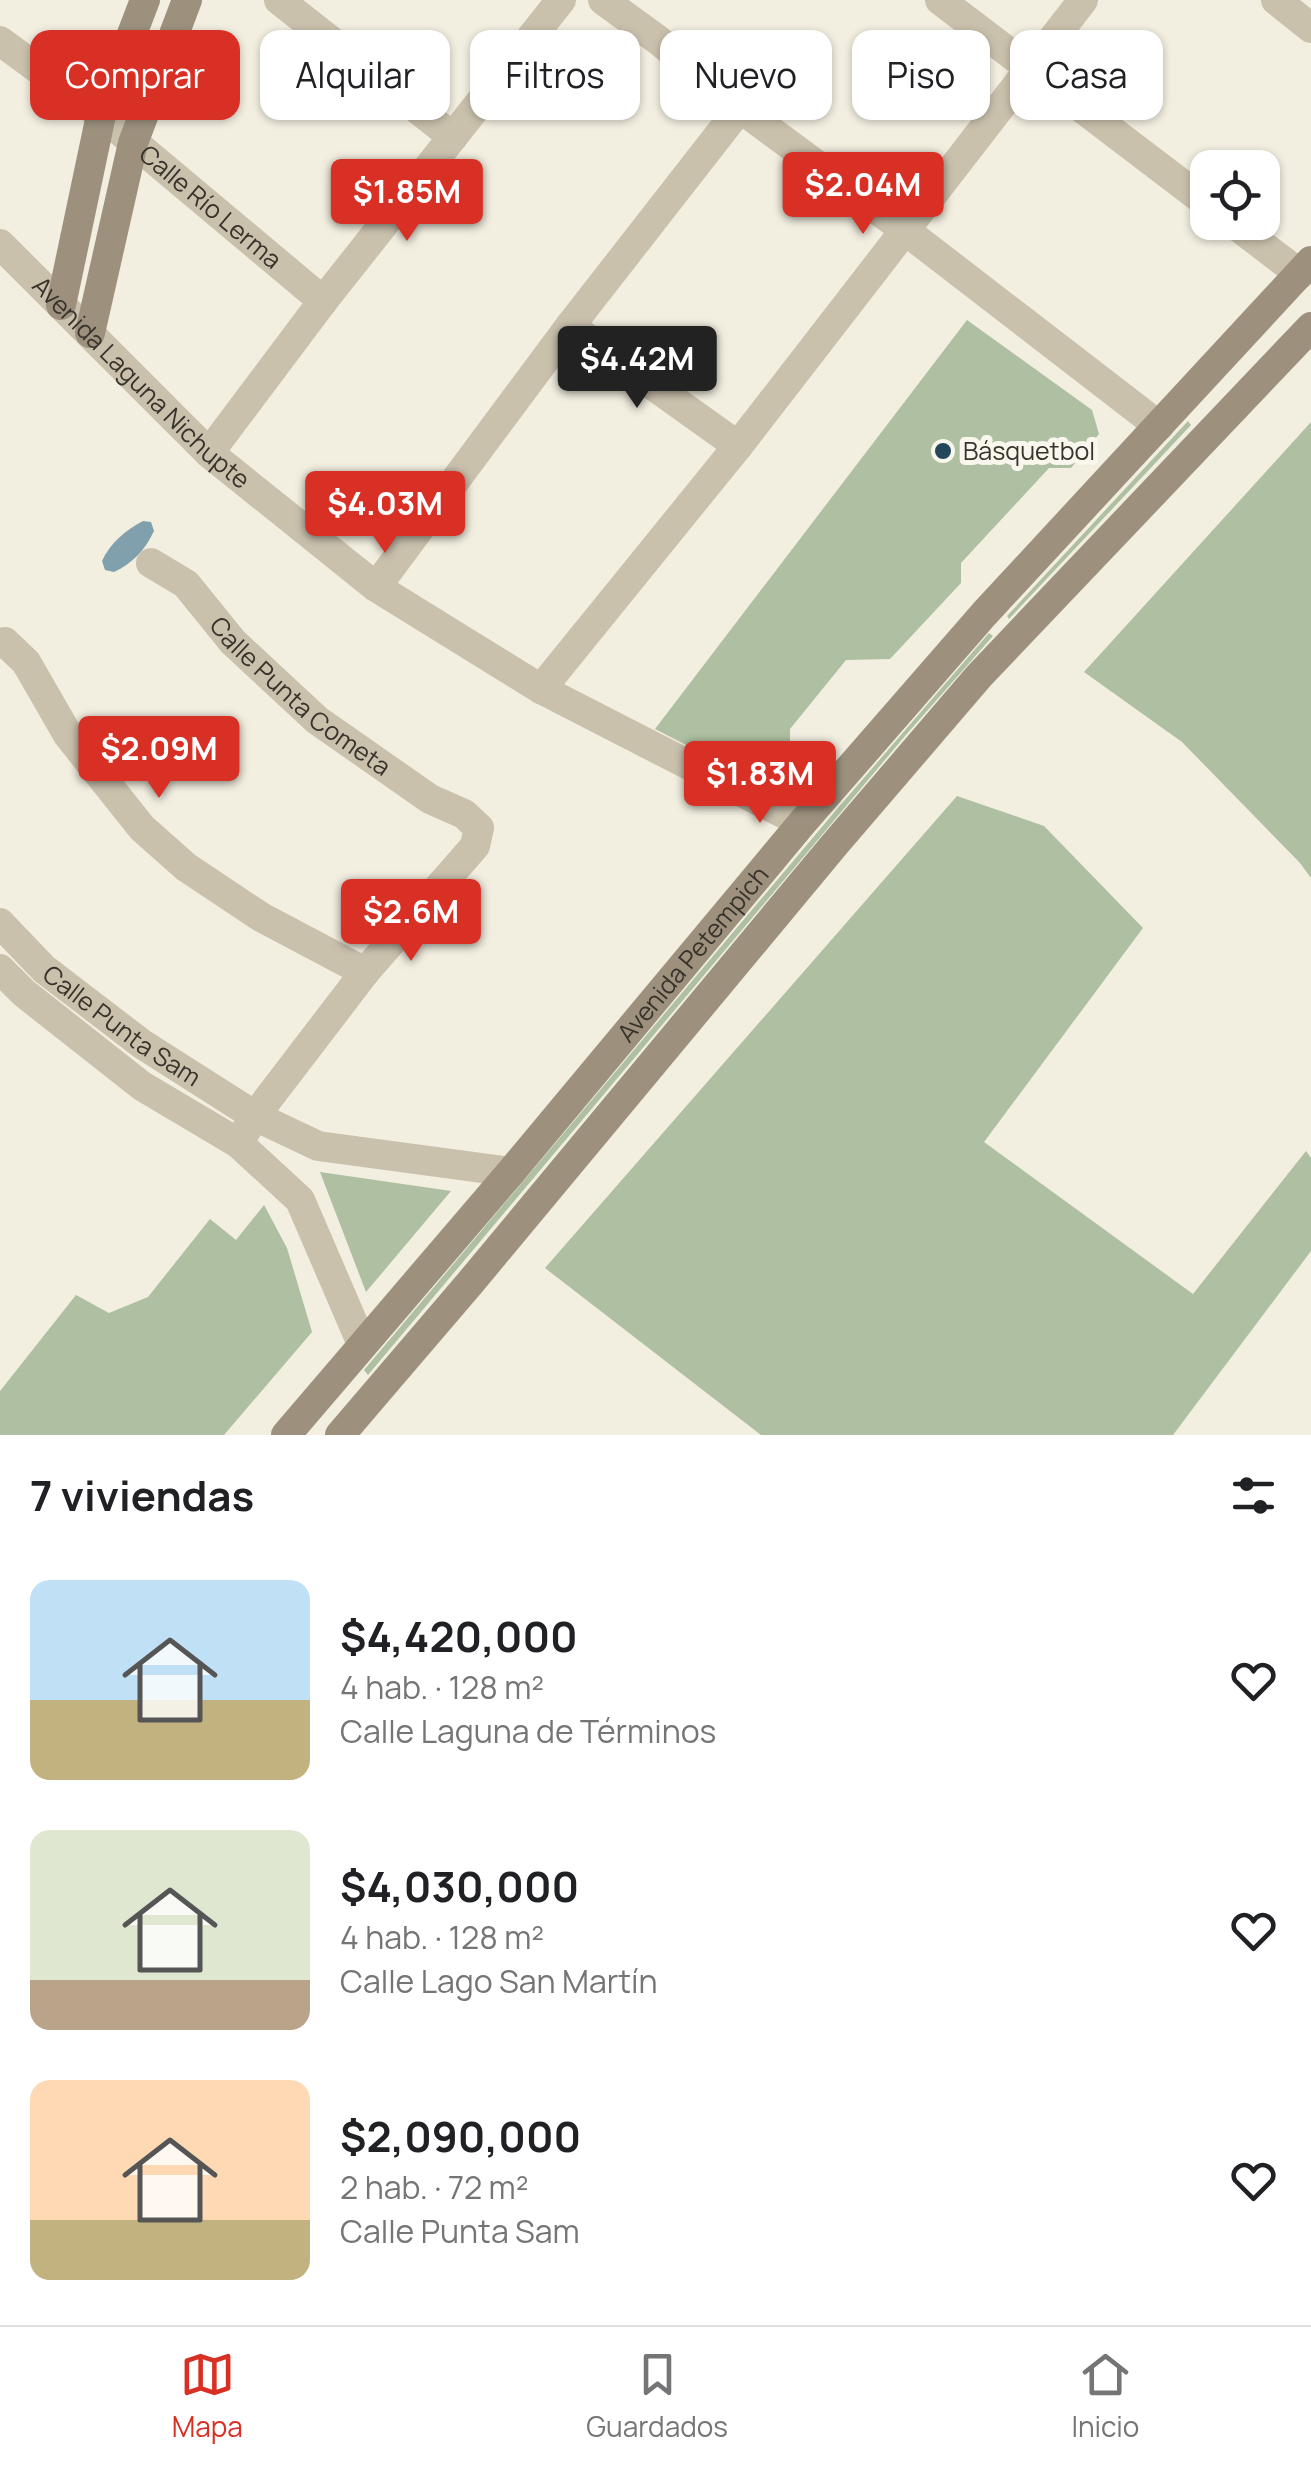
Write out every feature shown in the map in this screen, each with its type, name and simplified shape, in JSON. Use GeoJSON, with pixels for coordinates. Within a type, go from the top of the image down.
{"type":"FeatureCollection","features":[{"type":"Feature","properties":{"kind":"main road"},"geometry":{"type":"LineString","coordinates":[[134,30],[146,0]]}},
{"type":"Feature","properties":{"kind":"main road"},"geometry":{"type":"LineString","coordinates":[[90,332],[133,143],[187,0]]}},
{"type":"Feature","properties":{"kind":"main road"},"geometry":{"type":"LineString","coordinates":[[61,305],[99,120]]}},
{"type":"Feature","properties":{"kind":"main road","name":"Avenida Petempich"},"geometry":{"type":"LineString","coordinates":[[286,1435],[802,823],[984,614],[1305,268]]}},
{"type":"Feature","properties":{"kind":"main road","name":"Avenida Petempich"},"geometry":{"type":"LineString","coordinates":[[340,1435],[978,676],[1311,327]]}},
{"type":"Feature","properties":{"kind":"street"},"geometry":{"type":"LineString","coordinates":[[279,0],[453,137]]}},
{"type":"Feature","properties":{"kind":"street"},"geometry":{"type":"LineString","coordinates":[[208,454],[323,301],[561,0]]}},
{"type":"Feature","properties":{"kind":"street"},"geometry":{"type":"LineString","coordinates":[[603,0],[660,42]]}},
{"type":"Feature","properties":{"kind":"street"},"geometry":{"type":"LineString","coordinates":[[940,0],[1010,52]]}},
{"type":"Feature","properties":{"kind":"street"},"geometry":{"type":"LineString","coordinates":[[1061,30],[1083,0]]}},
{"type":"Feature","properties":{"kind":"street"},"geometry":{"type":"LineString","coordinates":[[1276,0],[1311,28]]}},
{"type":"Feature","properties":{"kind":"street","name":"Calle Río Lerma"},"geometry":{"type":"LineString","coordinates":[[0,42],[30,64]]}},
{"type":"Feature","properties":{"kind":"street"},"geometry":{"type":"LineString","coordinates":[[541,689],[738,446],[1010,97]]}},
{"type":"Feature","properties":{"kind":"street","name":"Calle Río Lerma"},"geometry":{"type":"LineString","coordinates":[[106,120],[323,301]]}},
{"type":"Feature","properties":{"kind":"street"},"geometry":{"type":"LineString","coordinates":[[376,587],[570,326],[731,120]]}},
{"type":"Feature","properties":{"kind":"street"},"geometry":{"type":"LineString","coordinates":[[756,120],[1159,426]]}},
{"type":"Feature","properties":{"kind":"street"},"geometry":{"type":"LineString","coordinates":[[1098,120],[1190,190]]}},
{"type":"Feature","properties":{"kind":"street"},"geometry":{"type":"LineString","coordinates":[[1261,240],[1305,268]]}},
{"type":"Feature","properties":{"kind":"street","name":"Avenida Laguna Nichupte"},"geometry":{"type":"LineString","coordinates":[[0,244],[208,454],[376,587],[541,689],[802,823]]}},
{"type":"Feature","properties":{"kind":"street"},"geometry":{"type":"LineString","coordinates":[[570,326],[738,446]]}},
{"type":"Feature","properties":{"kind":"street","name":"Calle Punta Cometa"},"geometry":{"type":"LineString","coordinates":[[152,562],[186,584],[233,642],[317,720],[430,799],[464,814],[479,828],[474,846],[365,972]]}},
{"type":"Feature","properties":{"kind":"street"},"geometry":{"type":"LineString","coordinates":[[0,644],[4,642],[26,662],[68,735],[142,828],[186,866],[261,917],[365,972],[238,1143]]}},
{"type":"Feature","properties":{"kind":"street","name":"Calle Punta Sam"},"geometry":{"type":"LineString","coordinates":[[0,923],[44,969],[142,1044],[255,1116],[318,1146],[511,1172]]}},
{"type":"Feature","properties":{"kind":"street","name":"Calle Punta Sam"},"geometry":{"type":"LineString","coordinates":[[0,968],[24,993],[142,1086],[238,1143],[300,1200],[362,1344]]}},
{"type":"Feature","properties":{"kind":"green space"},"geometry":{"type":"Polygon","coordinates":[[[967,320],[1092,410],[1099,434],[1071,468],[1049,468],[961,563],[961,583],[890,659],[846,660],[790,729],[790,777],[762,766],[752,779],[655,729],[967,320]]]}},
{"type":"Feature","properties":{"kind":"green space"},"geometry":{"type":"Polygon","coordinates":[[[1188,421],[1191,425],[1009,619],[1007,616],[1188,421]]]}},
{"type":"Feature","properties":{"kind":"green space"},"geometry":{"type":"Polygon","coordinates":[[[1311,422],[1311,878],[1182,742],[1084,672],[1311,422]]]}},
{"type":"Feature","properties":{"kind":"green space"},"geometry":{"type":"Polygon","coordinates":[[[989,633],[993,636],[368,1375],[364,1370],[989,633]]]}},
{"type":"Feature","properties":{"kind":"green space"},"geometry":{"type":"Polygon","coordinates":[[[957,796],[1044,826],[1143,928],[984,1142],[1193,1294],[1306,1151],[1311,1158],[1311,1251],[1173,1435],[761,1435],[545,1268],[957,796]]]}},
{"type":"Feature","properties":{"kind":"green space"},"geometry":{"type":"Polygon","coordinates":[[[320,1172],[451,1191],[366,1292],[320,1172]]]}},
{"type":"Feature","properties":{"kind":"green space"},"geometry":{"type":"Polygon","coordinates":[[[264,1205],[287,1248],[312,1332],[224,1435],[0,1435],[0,1391],[76,1295],[109,1313],[148,1297],[210,1219],[236,1240],[264,1205]]]}},
{"type":"Feature","properties":{"kind":"water"},"geometry":{"type":"Polygon","coordinates":[[[143,521],[151,522],[154,531],[142,550],[114,572],[105,570],[102,561],[109,548],[143,521]]]}},
{"type":"Feature","properties":{"kind":"place","name":"Básquetbol"},"geometry":{"type":"Point","coordinates":[943,451]}}]}
